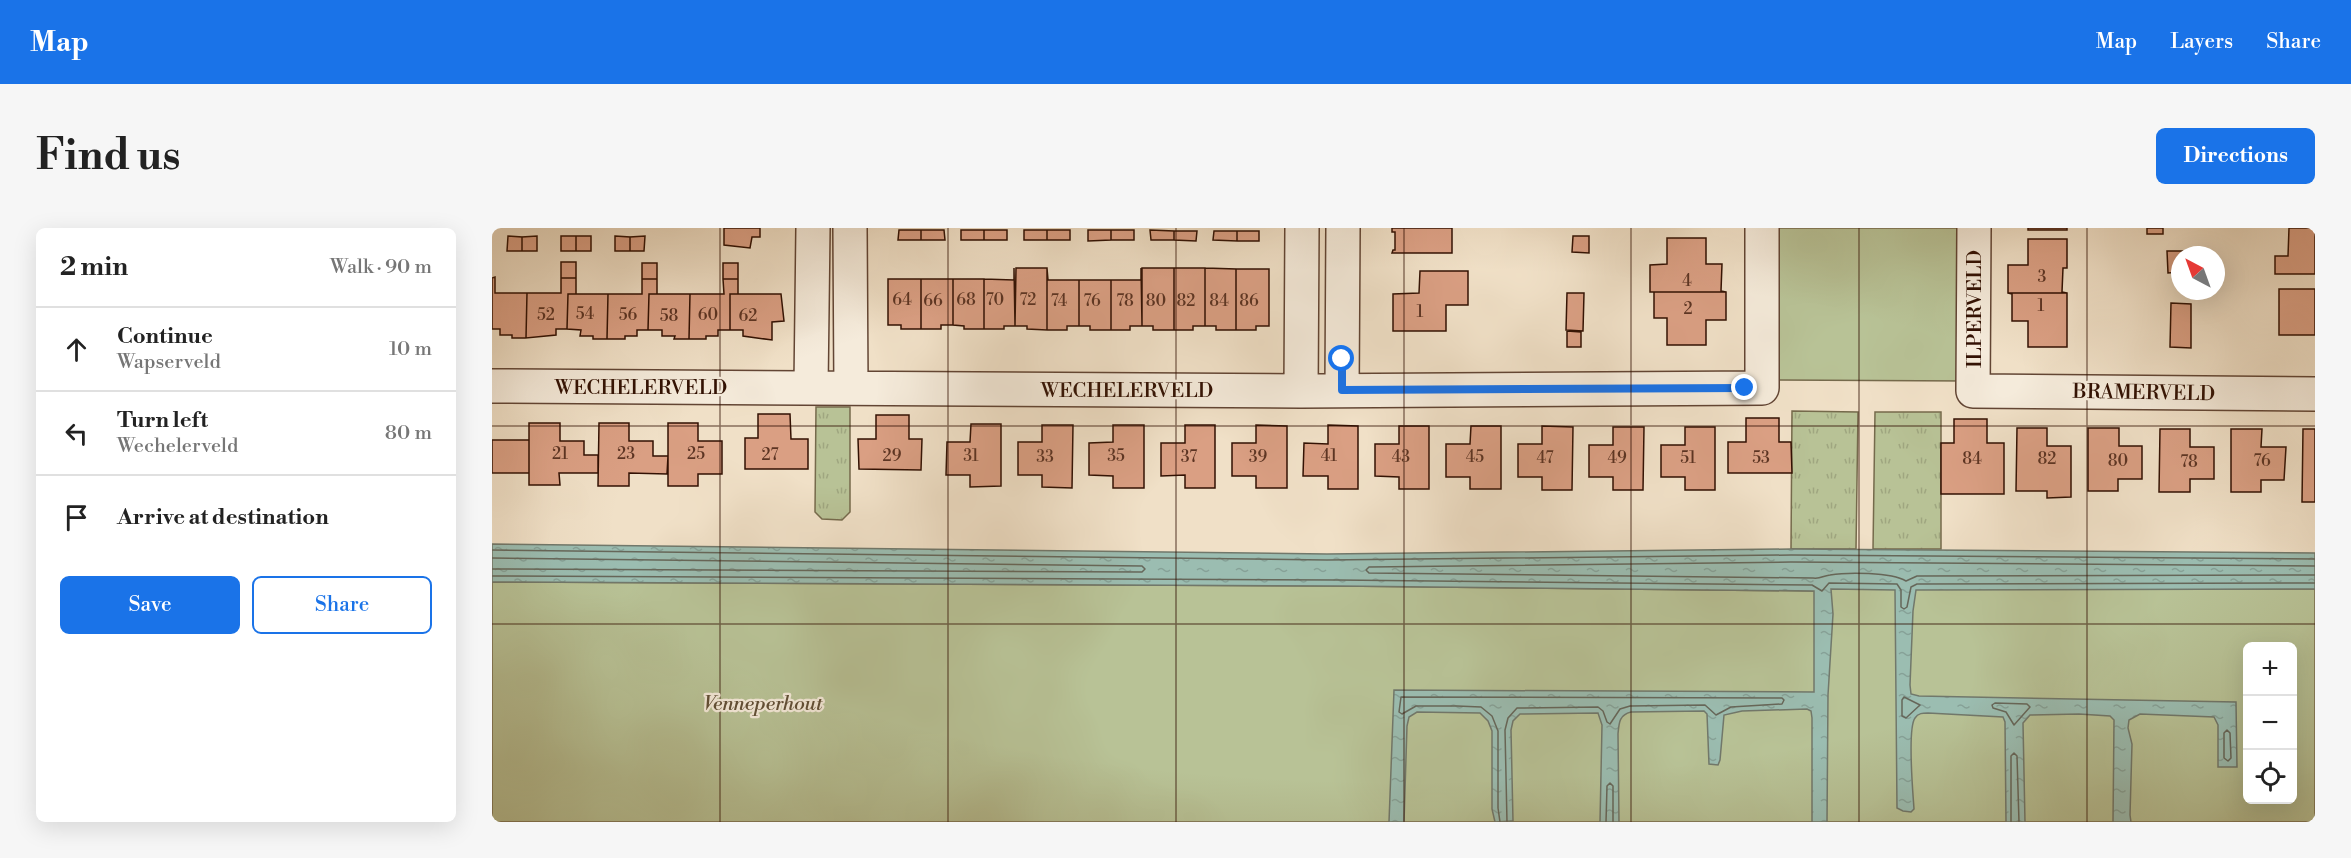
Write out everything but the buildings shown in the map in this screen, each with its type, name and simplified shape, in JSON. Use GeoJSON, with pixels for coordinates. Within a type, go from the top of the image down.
{"type":"FeatureCollection","features":[{"type":"Feature","properties":{"kind":"street"},"geometry":{"type":"LineString","coordinates":[[811,387],[813,228]]}},
{"type":"Feature","properties":{"kind":"street"},"geometry":{"type":"LineString","coordinates":[[850,228],[851,388]]}},
{"type":"Feature","properties":{"kind":"street"},"geometry":{"type":"LineString","coordinates":[[1301,391],[1302,228]]}},
{"type":"Feature","properties":{"kind":"street"},"geometry":{"type":"LineString","coordinates":[[1342,390],[1343,228]]}},
{"type":"Feature","properties":{"kind":"street","name":"WECHELERVELD"},"geometry":{"type":"LineString","coordinates":[[492,386],[1301,391],[1762,388],[1762,228]]}},
{"type":"Feature","properties":{"kind":"street","name":"ILPERVELD"},"geometry":{"type":"LineString","coordinates":[[1973,391],[1974,228]]}},
{"type":"Feature","properties":{"kind":"street","name":"BRAMERVELD"},"geometry":{"type":"LineString","coordinates":[[1973,391],[2315,394]]}},
{"type":"Feature","properties":{"kind":"green space"},"geometry":{"type":"Polygon","coordinates":[[[1769,228],[1967,228],[1966,381],[1768,380],[1769,228]]]}},
{"type":"Feature","properties":{"kind":"green space"},"geometry":{"type":"Polygon","coordinates":[[[816,407],[850,407],[850,512],[842,520],[822,519],[815,512],[816,407]]]}},
{"type":"Feature","properties":{"kind":"green space"},"geometry":{"type":"Polygon","coordinates":[[[1792,411],[1858,412],[1856,549],[1791,549],[1792,411]]]}},
{"type":"Feature","properties":{"kind":"green space"},"geometry":{"type":"Polygon","coordinates":[[[1875,412],[1941,412],[1941,549],[1873,549],[1875,412]]]}},
{"type":"Feature","properties":{"kind":"green space","name":"Venneperhout"},"geometry":{"type":"Polygon","coordinates":[[[492,582],[1814,591],[1844,588],[2315,589],[2315,822],[492,822],[492,582]]]}},
{"type":"Feature","properties":{"kind":"water"},"geometry":{"type":"Polygon","coordinates":[[[492,544],[1327,554],[1791,549],[2315,553],[2315,589],[1916,590],[1913,611],[1911,694],[1919,696],[2236,702],[2237,767],[2218,767],[2218,725],[2214,717],[2140,714],[2129,720],[2128,728],[2132,744],[2131,822],[2113,822],[2114,720],[2110,716],[2079,714],[2030,715],[2023,723],[2025,822],[2006,822],[2005,722],[2003,717],[1919,714],[1915,718],[1911,735],[1914,809],[1911,812],[1897,808],[1895,590],[1831,589],[1833,614],[1828,695],[1827,822],[1812,822],[1812,718],[1811,711],[1807,709],[1742,711],[1724,715],[1718,765],[1709,764],[1707,714],[1704,711],[1627,713],[1620,720],[1618,734],[1619,822],[1600,822],[1602,725],[1598,713],[1520,714],[1513,721],[1511,730],[1513,821],[1495,822],[1492,809],[1492,731],[1488,721],[1480,713],[1417,712],[1409,717],[1407,726],[1404,822],[1389,822],[1394,690],[1814,692],[1814,591],[492,582],[492,544]]]}},
{"type":"Feature","properties":{"kind":"route"},"geometry":{"type":"LineString","coordinates":[[1342,359],[1342,390],[1745,388]]}}]}
